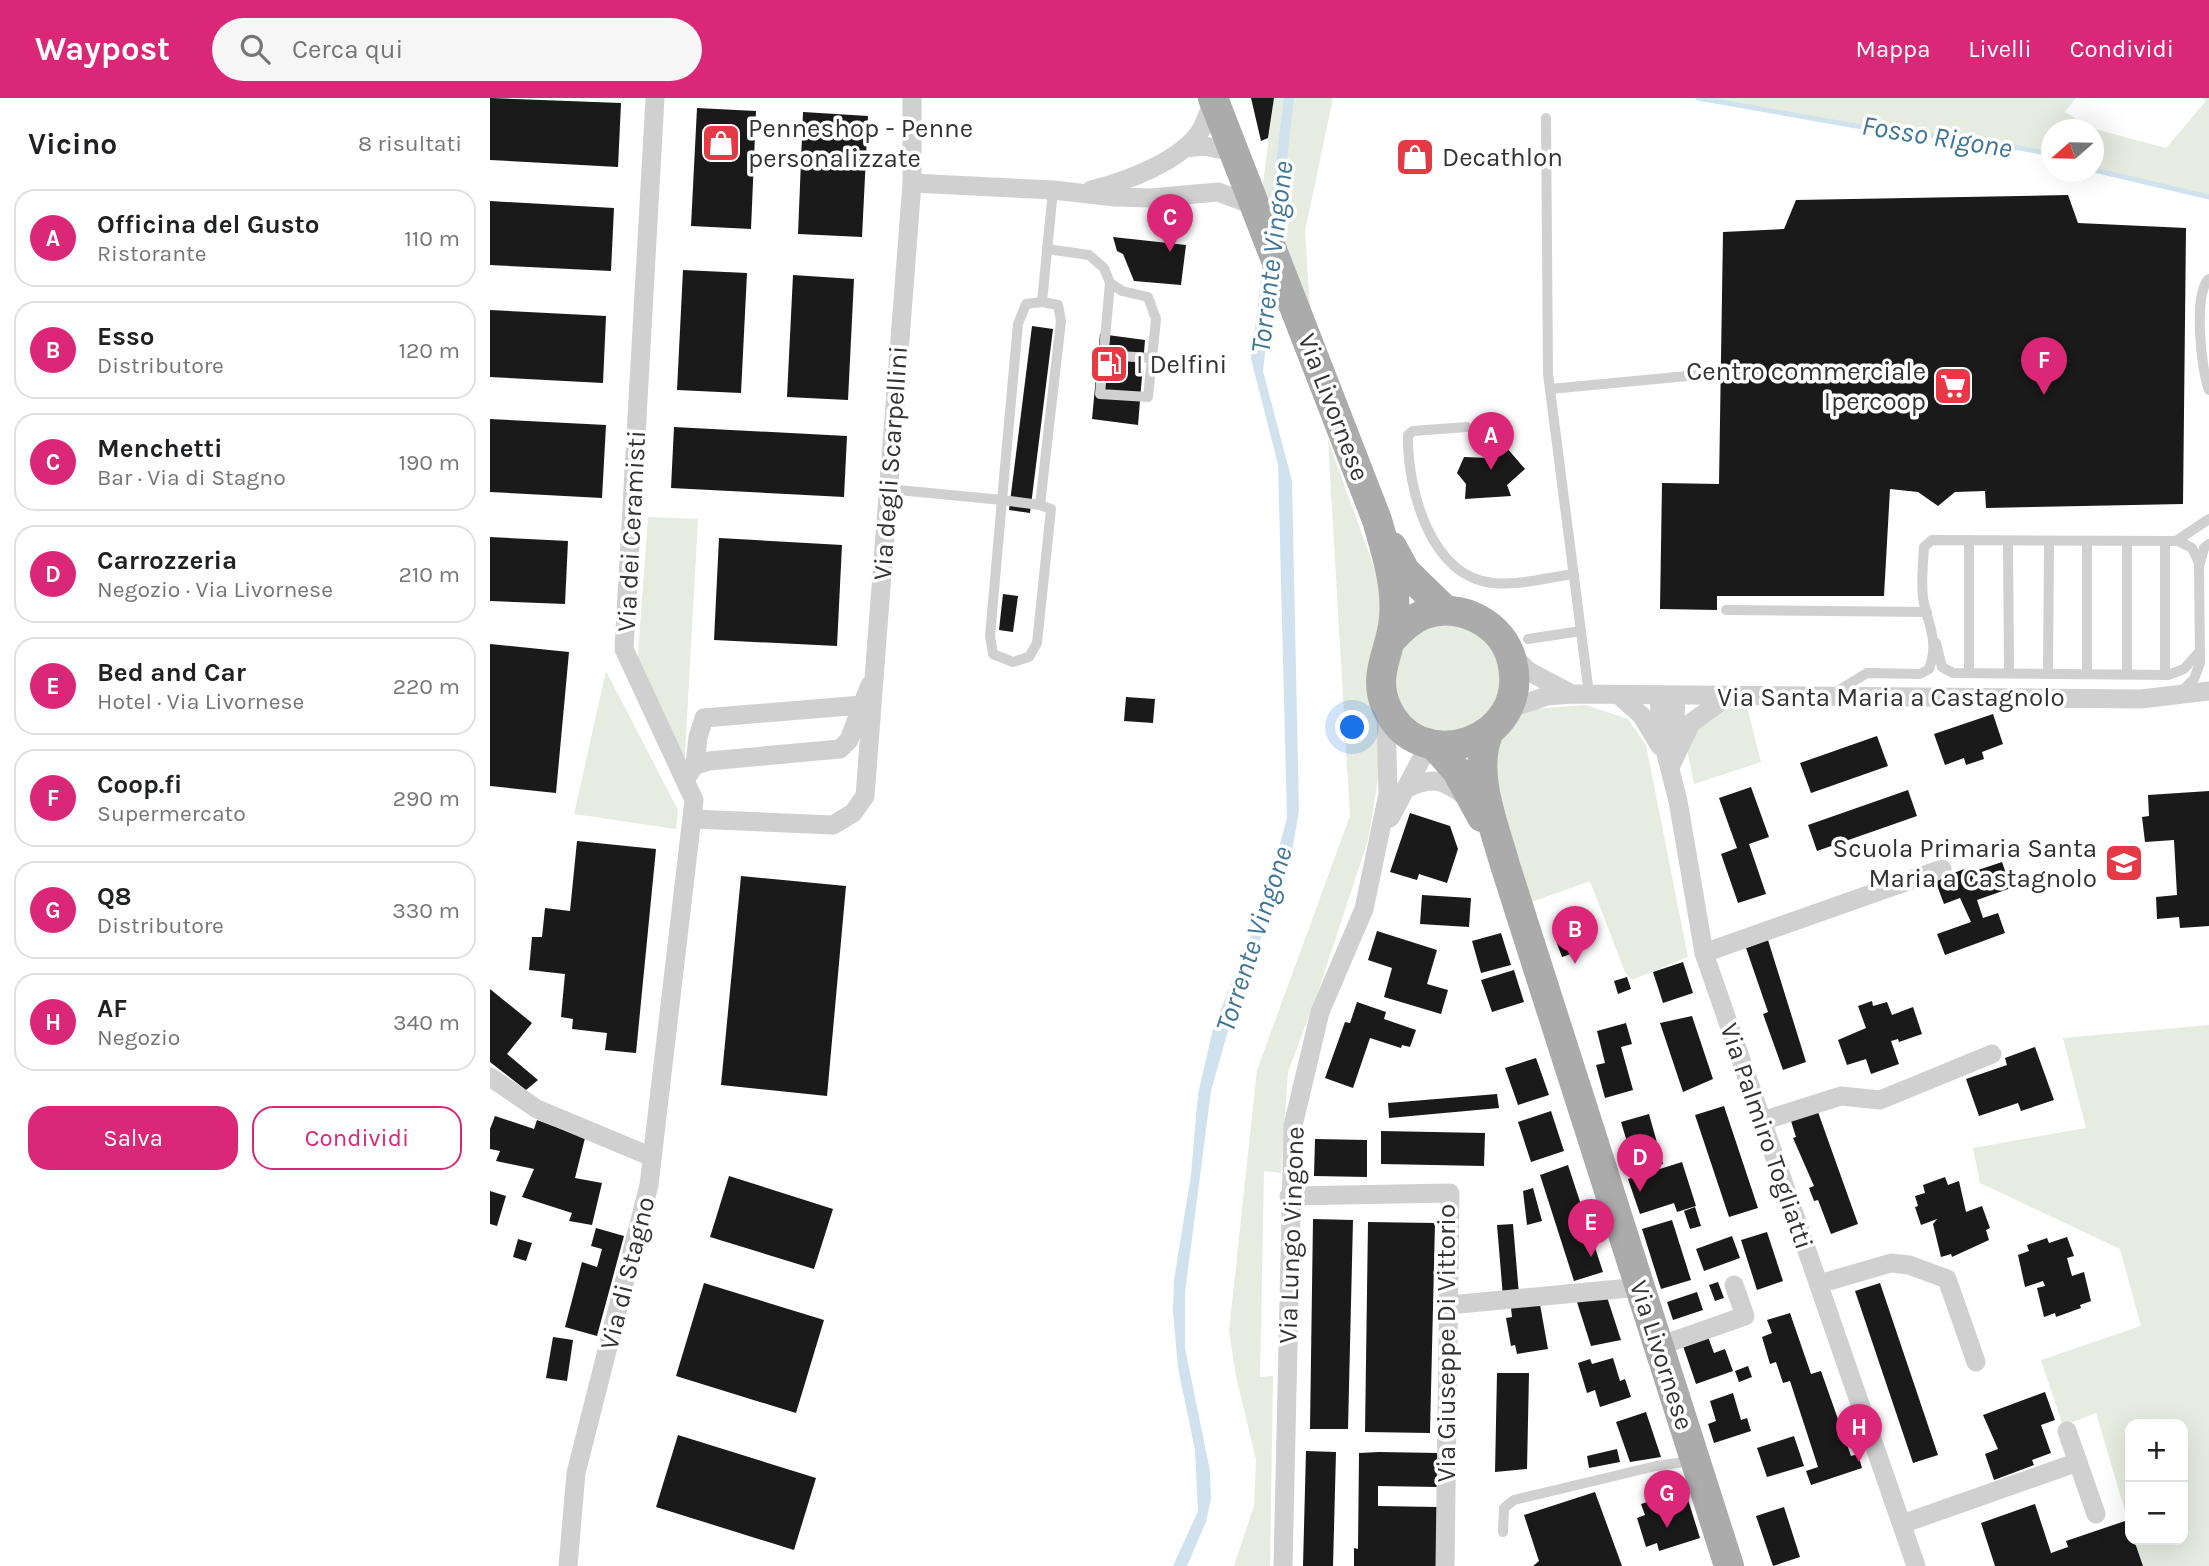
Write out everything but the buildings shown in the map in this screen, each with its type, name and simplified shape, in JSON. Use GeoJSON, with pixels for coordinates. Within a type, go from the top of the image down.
{"type":"FeatureCollection","features":[{"type":"Feature","properties":{"kind":"main road","name":"Via Livornese"},"geometry":{"type":"LineString","coordinates":[[1213,99],[1377,520],[1392,572],[1395,598],[1392,639],[1382,661],[1380,684],[1386,706],[1397,724],[1414,737],[1434,745],[1457,771],[1505,865]]}},
{"type":"Feature","properties":{"kind":"main road","name":"Via Livornese"},"geometry":{"type":"LineString","coordinates":[[1377,520],[1405,570],[1445,610]]}},
{"type":"Feature","properties":{"kind":"main road"},"geometry":{"type":"LineString","coordinates":[[1392,639],[1406,624],[1424,614],[1445,610],[1466,613],[1485,621],[1500,635],[1519,646],[1508,709],[1488,734],[1467,743],[1434,745]]}},
{"type":"Feature","properties":{"kind":"main road","name":"Via Livornese"},"geometry":{"type":"LineString","coordinates":[[1488,734],[1483,747],[1484,781],[1505,865],[1729,1566]]}},
{"type":"Feature","properties":{"kind":"street","name":"Via dei Ceramisti"},"geometry":{"type":"LineString","coordinates":[[652,1157],[694,800],[690,773],[624,649],[655,98]]}},
{"type":"Feature","properties":{"kind":"street"},"geometry":{"type":"LineString","coordinates":[[912,98],[912,183],[1150,198],[1218,192],[1259,215]]}},
{"type":"Feature","properties":{"kind":"street"},"geometry":{"type":"LineString","coordinates":[[1080,192],[1118,184],[1185,148],[1200,131],[1213,99]]}},
{"type":"Feature","properties":{"kind":"street"},"geometry":{"type":"LineString","coordinates":[[1185,148],[1203,146],[1234,152]]}},
{"type":"Feature","properties":{"kind":"street","name":"Via degli Scarpellini"},"geometry":{"type":"LineString","coordinates":[[692,819],[833,825],[853,813],[865,796],[912,183]]}},
{"type":"Feature","properties":{"kind":"street","name":"Via Santa Maria a Castagnolo"},"geometry":{"type":"LineString","coordinates":[[1519,646],[1528,671],[1545,682],[1581,694]]}},
{"type":"Feature","properties":{"kind":"street"},"geometry":{"type":"LineString","coordinates":[[690,773],[709,761],[840,749],[849,740],[875,674]]}},
{"type":"Feature","properties":{"kind":"street","name":"Via Santa Maria a Castagnolo"},"geometry":{"type":"LineString","coordinates":[[1508,709],[1547,696],[1581,694],[2141,699],[2172,698],[2209,691]]}},
{"type":"Feature","properties":{"kind":"street"},"geometry":{"type":"LineString","coordinates":[[1619,695],[1649,725],[1671,765]]}},
{"type":"Feature","properties":{"kind":"street","name":"Via Palmiro Togliatti"},"geometry":{"type":"LineString","coordinates":[[1668,695],[1661,734],[1671,765],[1704,953],[1916,1566]]}},
{"type":"Feature","properties":{"kind":"street"},"geometry":{"type":"LineString","coordinates":[[1671,765],[1691,723],[1728,696]]}},
{"type":"Feature","properties":{"kind":"street"},"geometry":{"type":"LineString","coordinates":[[2172,698],[2209,704]]}},
{"type":"Feature","properties":{"kind":"street"},"geometry":{"type":"LineString","coordinates":[[690,773],[704,718],[862,705]]}},
{"type":"Feature","properties":{"kind":"street","name":"Via Lungo Vingone"},"geometry":{"type":"LineString","coordinates":[[1283,1566],[1289,1196],[1293,1126],[1320,1012],[1364,909],[1381,834],[1388,794],[1386,706]]}},
{"type":"Feature","properties":{"kind":"street","name":"Via Lungo Vingone"},"geometry":{"type":"LineString","coordinates":[[1381,834],[1424,754],[1434,745]]}},
{"type":"Feature","properties":{"kind":"street"},"geometry":{"type":"LineString","coordinates":[[1405,789],[1436,778],[1448,782],[1475,804]]}},
{"type":"Feature","properties":{"kind":"street"},"geometry":{"type":"LineString","coordinates":[[1704,953],[1942,869]]}},
{"type":"Feature","properties":{"kind":"street"},"geometry":{"type":"LineString","coordinates":[[1762,1121],[1841,1096],[1880,1100],[1992,1054]]}},
{"type":"Feature","properties":{"kind":"street"},"geometry":{"type":"LineString","coordinates":[[490,1077],[537,1109],[652,1157]]}},
{"type":"Feature","properties":{"kind":"street","name":"Via di Stagno"},"geometry":{"type":"LineString","coordinates":[[568,1566],[576,1472],[646,1198],[652,1157]]}},
{"type":"Feature","properties":{"kind":"street","name":"Via Giuseppe Di Vittorio"},"geometry":{"type":"LineString","coordinates":[[1289,1196],[1450,1193],[1445,1566]]}},
{"type":"Feature","properties":{"kind":"street"},"geometry":{"type":"LineString","coordinates":[[1819,1284],[1891,1263],[1909,1265],[1947,1279],[1976,1362]]}},
{"type":"Feature","properties":{"kind":"street"},"geometry":{"type":"LineString","coordinates":[[1659,1346],[1745,1316],[1734,1285]]}},
{"type":"Feature","properties":{"kind":"street"},"geometry":{"type":"LineString","coordinates":[[1449,1305],[1640,1287]]}},
{"type":"Feature","properties":{"kind":"street"},"geometry":{"type":"LineString","coordinates":[[2067,1431],[2096,1514]]}},
{"type":"Feature","properties":{"kind":"street"},"geometry":{"type":"LineString","coordinates":[[1902,1524],[2078,1462]]}},
{"type":"Feature","properties":{"kind":"lane"},"geometry":{"type":"LineString","coordinates":[[1546,118],[1550,389],[1581,631],[1581,694]]}},
{"type":"Feature","properties":{"kind":"lane"},"geometry":{"type":"LineString","coordinates":[[1042,302],[1053,190]]}},
{"type":"Feature","properties":{"kind":"lane"},"geometry":{"type":"LineString","coordinates":[[1048,249],[1089,255],[1104,268],[1110,283],[1100,394],[1148,397],[1156,319],[1148,297],[1122,291],[1110,283]]}},
{"type":"Feature","properties":{"kind":"lane"},"geometry":{"type":"LineString","coordinates":[[2209,279],[2202,286],[2205,312],[2203,375],[2209,390]]}},
{"type":"Feature","properties":{"kind":"lane"},"geometry":{"type":"LineString","coordinates":[[887,489],[1002,500],[1051,509],[1037,643],[1029,657],[1013,663],[993,654],[990,636],[1002,500],[1018,324],[1026,304],[1042,302],[1058,305],[1061,321],[1040,505]]}},
{"type":"Feature","properties":{"kind":"lane"},"geometry":{"type":"LineString","coordinates":[[1103,355],[1152,358]]}},
{"type":"Feature","properties":{"kind":"lane"},"geometry":{"type":"LineString","coordinates":[[1550,389],[1698,375]]}},
{"type":"Feature","properties":{"kind":"lane"},"geometry":{"type":"LineString","coordinates":[[1467,428],[1413,431],[1408,435],[1410,473],[1417,498],[1435,541],[1453,567],[1471,578],[1494,584],[1574,574]]}},
{"type":"Feature","properties":{"kind":"lane"},"geometry":{"type":"LineString","coordinates":[[2171,541],[2208,523]]}},
{"type":"Feature","properties":{"kind":"lane"},"geometry":{"type":"LineString","coordinates":[[2199,567],[2192,548],[2171,541],[1931,540],[1925,544],[1923,595],[1941,667],[1949,672],[2165,675],[2177,673],[2192,663],[2201,641]]}},
{"type":"Feature","properties":{"kind":"lane"},"geometry":{"type":"LineString","coordinates":[[1969,540],[1969,672]]}},
{"type":"Feature","properties":{"kind":"lane"},"geometry":{"type":"LineString","coordinates":[[2008,541],[2009,673]]}},
{"type":"Feature","properties":{"kind":"lane"},"geometry":{"type":"LineString","coordinates":[[2048,673],[2049,541]]}},
{"type":"Feature","properties":{"kind":"lane"},"geometry":{"type":"LineString","coordinates":[[2087,541],[2087,674]]}},
{"type":"Feature","properties":{"kind":"lane"},"geometry":{"type":"LineString","coordinates":[[2127,541],[2127,674]]}},
{"type":"Feature","properties":{"kind":"lane"},"geometry":{"type":"LineString","coordinates":[[2165,675],[2171,541]]}},
{"type":"Feature","properties":{"kind":"lane"},"geometry":{"type":"LineString","coordinates":[[2172,698],[2194,679],[2201,641],[2199,567],[2204,548],[2209,544]]}},
{"type":"Feature","properties":{"kind":"lane"},"geometry":{"type":"LineString","coordinates":[[1726,610],[1927,612]]}},
{"type":"Feature","properties":{"kind":"lane"},"geometry":{"type":"LineString","coordinates":[[1824,697],[1867,673],[1925,673],[1931,665],[1933,629]]}},
{"type":"Feature","properties":{"kind":"lane"},"geometry":{"type":"LineString","coordinates":[[1519,646],[1581,631]]}},
{"type":"Feature","properties":{"kind":"lane"},"geometry":{"type":"LineString","coordinates":[[2200,652],[2209,666]]}},
{"type":"Feature","properties":{"kind":"lane"},"geometry":{"type":"LineString","coordinates":[[1503,1532],[1504,1508],[1514,1500],[1656,1466],[1695,1461]]}},
{"type":"Feature","properties":{"kind":"shaded area"},"geometry":{"type":"Polygon","coordinates":[[[1274,98],[1333,98],[1305,231],[1313,356],[1259,215],[1274,98]]]}},
{"type":"Feature","properties":{"kind":"shaded area"},"geometry":{"type":"Polygon","coordinates":[[[1698,98],[2076,98],[2065,112],[2076,119],[2041,119],[2041,152],[1992,143],[1856,126],[1698,98]]]}},
{"type":"Feature","properties":{"kind":"shaded area"},"geometry":{"type":"Polygon","coordinates":[[[2202,98],[2209,98],[2209,197],[2104,172],[2104,131],[2166,148],[2206,101],[2202,98]]]}},
{"type":"Feature","properties":{"kind":"shaded area"},"geometry":{"type":"Polygon","coordinates":[[[1328,440],[1383,592],[1376,711],[1380,768],[1368,840],[1317,995],[1288,1072],[1281,1173],[1264,1171],[1260,1377],[1273,1376],[1270,1566],[1234,1566],[1254,1506],[1256,1460],[1236,1376],[1229,1331],[1257,1070],[1350,816],[1328,440]]]}},
{"type":"Feature","properties":{"kind":"shaded area"},"geometry":{"type":"Polygon","coordinates":[[[648,517],[698,519],[684,772],[637,669],[648,517]]]}},
{"type":"Feature","properties":{"kind":"shaded area"},"geometry":{"type":"Polygon","coordinates":[[[1447,625],[1467,629],[1484,641],[1496,658],[1500,678],[1496,698],[1484,715],[1467,727],[1447,731],[1427,727],[1410,715],[1398,698],[1394,678],[1398,658],[1410,641],[1427,629],[1447,625]]]}},
{"type":"Feature","properties":{"kind":"shaded area"},"geometry":{"type":"Polygon","coordinates":[[[606,671],[678,810],[676,829],[574,814],[606,671]]]}},
{"type":"Feature","properties":{"kind":"shaded area"},"geometry":{"type":"Polygon","coordinates":[[[1586,705],[1628,719],[1646,745],[1688,957],[1632,980],[1625,972],[1590,881],[1529,903],[1494,791],[1494,743],[1519,715],[1533,709],[1586,705]]]}},
{"type":"Feature","properties":{"kind":"shaded area"},"geometry":{"type":"Polygon","coordinates":[[[1747,707],[1761,762],[1694,784],[1687,749],[1693,734],[1724,708],[1747,707]]]}},
{"type":"Feature","properties":{"kind":"shaded area"},"geometry":{"type":"Polygon","coordinates":[[[2209,1025],[2209,1566],[2143,1566],[2136,1545],[2188,1545],[2188,1419],[2125,1419],[2125,1511],[2096,1413],[2063,1426],[2041,1360],[2141,1326],[2120,1249],[1980,1183],[1973,1148],[2086,1128],[2063,1038],[2209,1025]]]}},
{"type":"Feature","properties":{"kind":"water","name":"Torrente Vingone"},"geometry":{"type":"Polygon","coordinates":[[[1284,98],[1294,98],[1263,371],[1292,481],[1299,811],[1290,863],[1237,999],[1211,1091],[1185,1293],[1185,1348],[1210,1471],[1211,1498],[1206,1522],[1187,1566],[1173,1566],[1198,1511],[1195,1450],[1178,1368],[1173,1311],[1174,1280],[1191,1175],[1198,1094],[1213,1029],[1264,903],[1287,818],[1278,464],[1251,359],[1284,98]]]}},
{"type":"Feature","properties":{"kind":"waterway","name":"Fosso Rigone"},"geometry":{"type":"LineString","coordinates":[[1698,98],[1856,126],[2041,152]]}},
{"type":"Feature","properties":{"kind":"waterway","name":"Fosso Rigone"},"geometry":{"type":"LineString","coordinates":[[2104,172],[2209,197]]}},
{"type":"Feature","properties":{"kind":"place","name":"Penneshop - Penne personalizzate"},"geometry":{"type":"Point","coordinates":[721,143]}},
{"type":"Feature","properties":{"kind":"place","name":"Decathlon"},"geometry":{"type":"Point","coordinates":[1415,157]}},
{"type":"Feature","properties":{"kind":"place","name":"Menchetti"},"geometry":{"type":"Point","coordinates":[1170,252]}},
{"type":"Feature","properties":{"kind":"place","name":"I Delfini"},"geometry":{"type":"Point","coordinates":[1109,364]}},
{"type":"Feature","properties":{"kind":"place","name":"Centro commerciale Ipercoop"},"geometry":{"type":"Point","coordinates":[1953,386]}},
{"type":"Feature","properties":{"kind":"place","name":"Coop.fi"},"geometry":{"type":"Point","coordinates":[2044,395]}},
{"type":"Feature","properties":{"kind":"place","name":"Officina del Gusto"},"geometry":{"type":"Point","coordinates":[1491,470]}},
{"type":"Feature","properties":{"kind":"place","name":"Scuola Primaria Santa Maria a Castagnolo"},"geometry":{"type":"Point","coordinates":[2124,863]}},
{"type":"Feature","properties":{"kind":"place","name":"Esso"},"geometry":{"type":"Point","coordinates":[1575,964]}},
{"type":"Feature","properties":{"kind":"place","name":"Carrozzeria"},"geometry":{"type":"Point","coordinates":[1640,1192]}},
{"type":"Feature","properties":{"kind":"place","name":"Bed and Car"},"geometry":{"type":"Point","coordinates":[1591,1257]}},
{"type":"Feature","properties":{"kind":"place","name":"AF"},"geometry":{"type":"Point","coordinates":[1859,1462]}},
{"type":"Feature","properties":{"kind":"place","name":"Q8"},"geometry":{"type":"Point","coordinates":[1667,1528]}}]}
